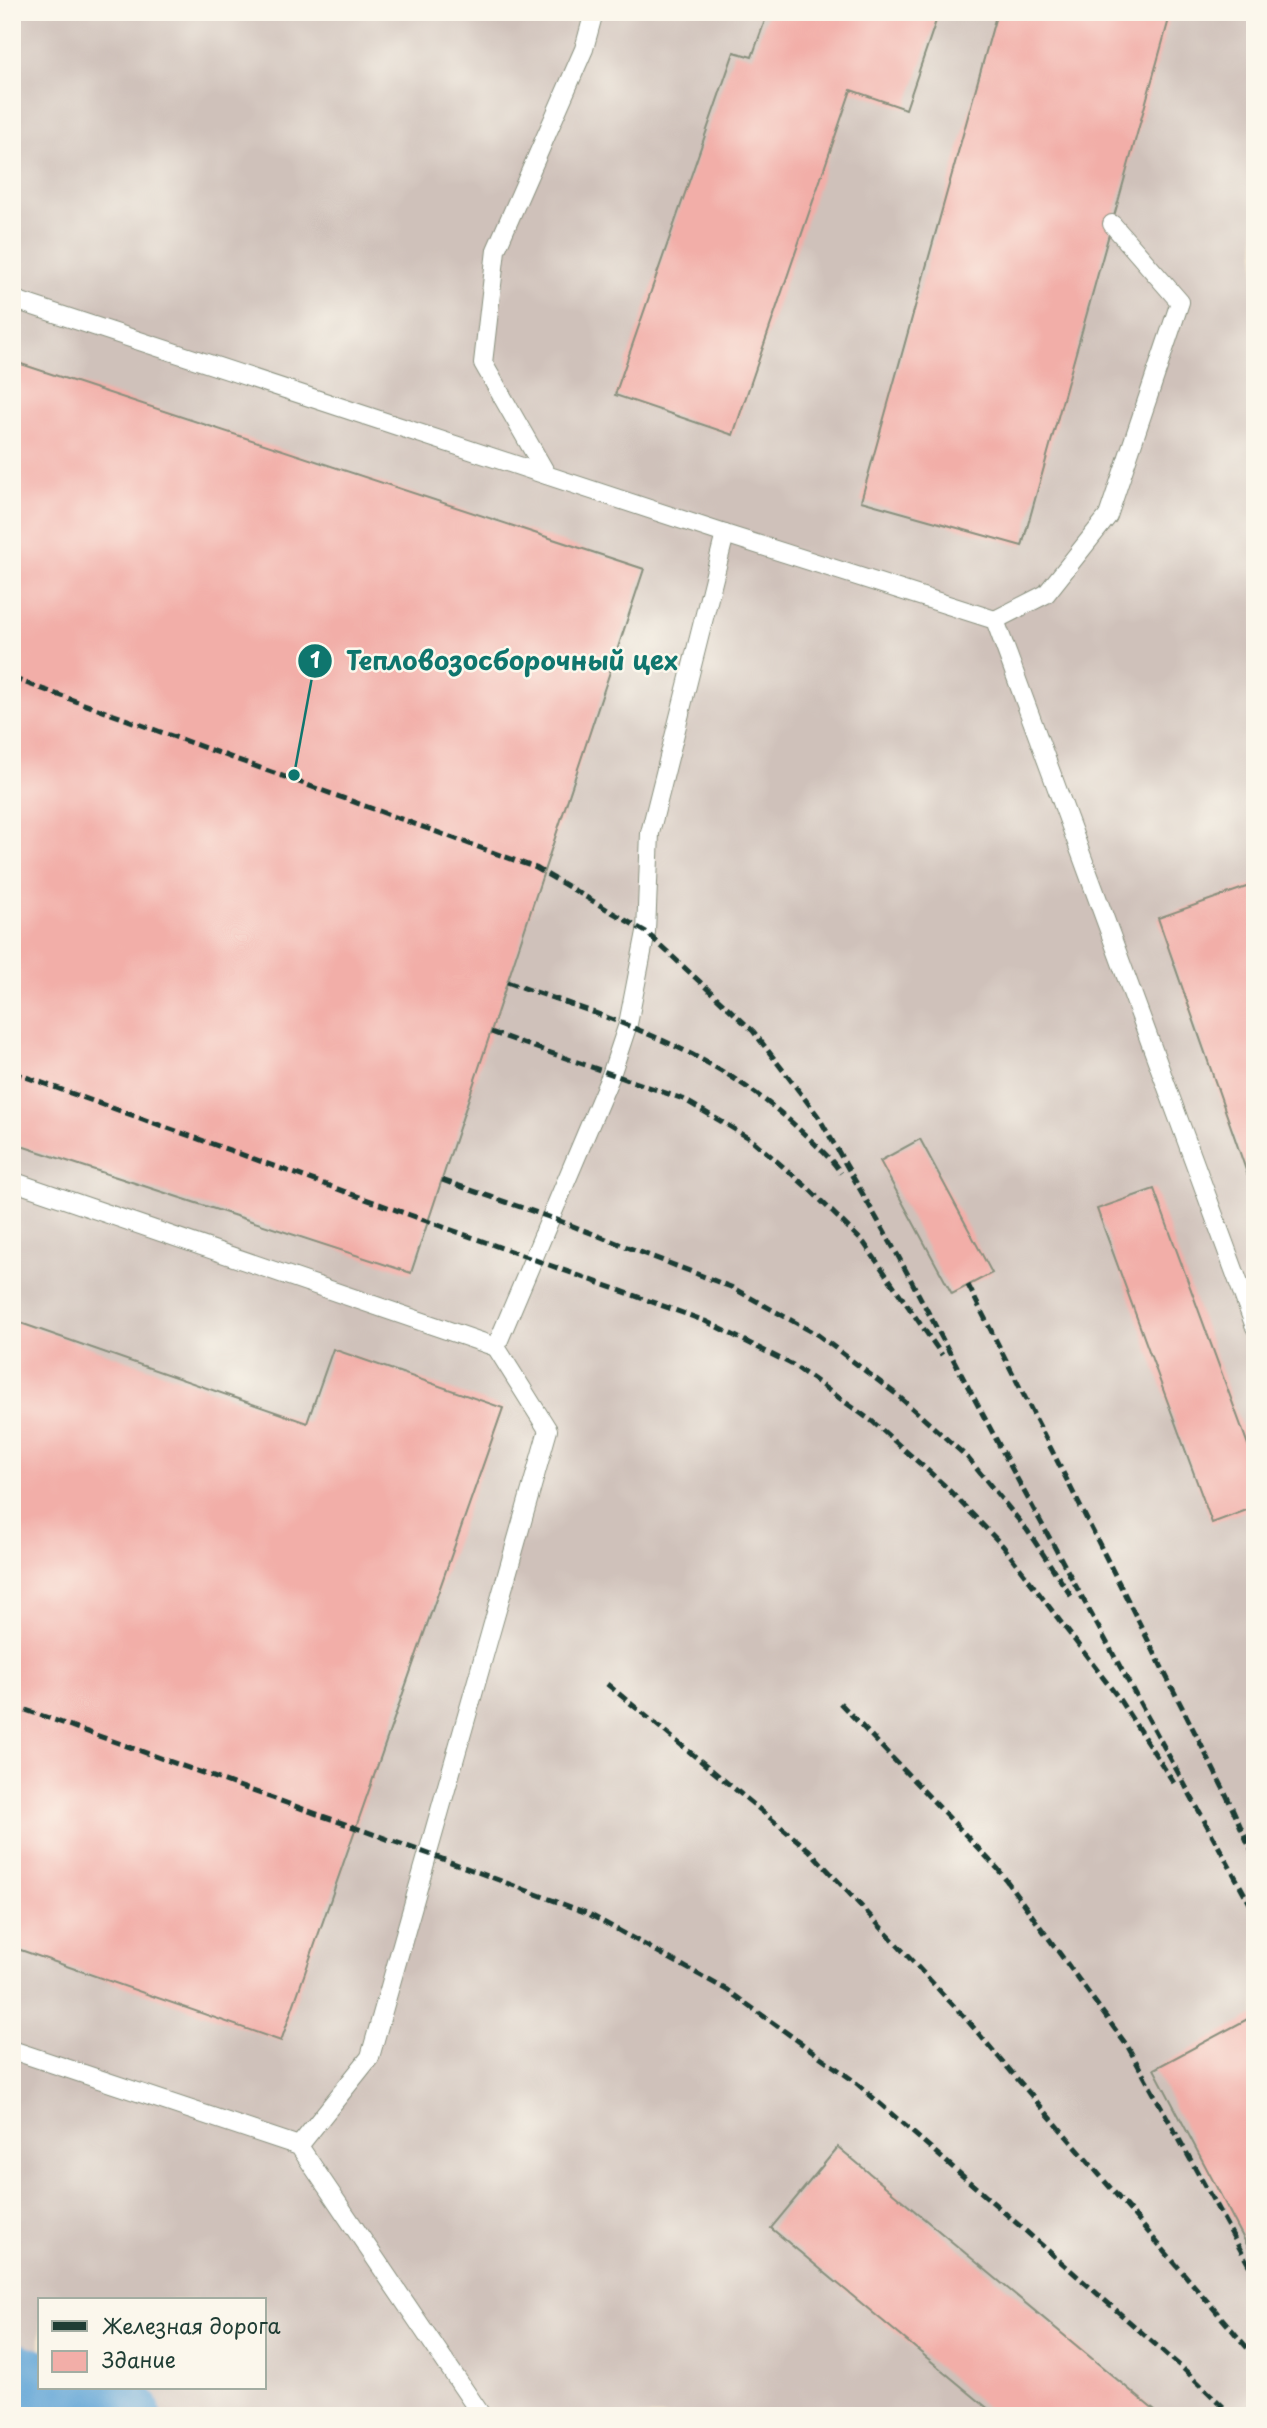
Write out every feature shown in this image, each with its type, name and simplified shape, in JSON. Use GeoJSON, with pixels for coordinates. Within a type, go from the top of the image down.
{"type":"FeatureCollection","features":[{"type":"Feature","properties":{"kind":"lane"},"geometry":{"type":"LineString","coordinates":[[547,475],[483,363],[496,250],[584,49],[594,12]]}},
{"type":"Feature","properties":{"kind":"lane"},"geometry":{"type":"LineString","coordinates":[[12,299],[995,620],[1046,594],[1108,516],[1180,302],[1112,224]]}},
{"type":"Feature","properties":{"kind":"lane"},"geometry":{"type":"LineString","coordinates":[[496,1346],[611,1074],[628,1024],[646,932],[650,833],[725,534]]}},
{"type":"Feature","properties":{"kind":"lane"},"geometry":{"type":"LineString","coordinates":[[995,620],[1255,1327]]}},
{"type":"Feature","properties":{"kind":"lane"},"geometry":{"type":"LineString","coordinates":[[12,1181],[496,1346],[548,1430],[370,2057],[299,2146]]}},
{"type":"Feature","properties":{"kind":"lane"},"geometry":{"type":"LineString","coordinates":[[12,2050],[299,2146],[482,2416]]}},
{"type":"Feature","properties":{"kind":"shaded area"},"geometry":{"type":"Polygon","coordinates":[[[12,12],[1255,12],[1255,2416],[12,2416],[12,12]]]}},
{"type":"Feature","properties":{"kind":"building"},"geometry":{"type":"Polygon","coordinates":[[[768,12],[939,12],[906,109],[851,90],[733,435],[615,395],[734,52],[752,57],[768,12]]]}},
{"type":"Feature","properties":{"kind":"building"},"geometry":{"type":"Polygon","coordinates":[[[997,12],[1171,12],[1022,546],[861,501],[997,12]]]}},
{"type":"Feature","properties":{"kind":"building"},"geometry":{"type":"Polygon","coordinates":[[[12,361],[644,569],[411,1273],[12,1143],[12,361]]]}},
{"type":"Feature","properties":{"kind":"building"},"geometry":{"type":"Polygon","coordinates":[[[1255,884],[1255,1193],[1254,1193],[1158,918],[1255,884]]]}},
{"type":"Feature","properties":{"kind":"building"},"geometry":{"type":"Polygon","coordinates":[[[920,1139],[992,1273],[952,1294],[880,1161],[920,1139]]]}},
{"type":"Feature","properties":{"kind":"building"},"geometry":{"type":"Polygon","coordinates":[[[1154,1189],[1255,1464],[1255,1507],[1212,1523],[1097,1209],[1154,1189]]]}},
{"type":"Feature","properties":{"kind":"building"},"geometry":{"type":"Polygon","coordinates":[[[12,1320],[307,1423],[333,1349],[503,1408],[281,2041],[12,1947],[12,1320]]]}},
{"type":"Feature","properties":{"kind":"building"},"geometry":{"type":"Polygon","coordinates":[[[1255,2015],[1255,2260],[1154,2069],[1255,2015]]]}},
{"type":"Feature","properties":{"kind":"building"},"geometry":{"type":"Polygon","coordinates":[[[838,2147],[1161,2416],[997,2416],[771,2228],[838,2147]]]}},
{"type":"Feature","properties":{"kind":"waterway"},"geometry":{"type":"LineString","coordinates":[[12,2382],[122,2416]]}},
{"type":"Feature","properties":{"kind":"railway"},"geometry":{"type":"LineString","coordinates":[[12,678],[536,868],[646,932],[753,1031],[818,1116],[897,1254],[1255,1913]]}},
{"type":"Feature","properties":{"kind":"railway"},"geometry":{"type":"LineString","coordinates":[[507,982],[625,1024],[699,1058],[768,1103],[817,1146],[841,1173]]}},
{"type":"Feature","properties":{"kind":"railway"},"geometry":{"type":"LineString","coordinates":[[491,1032],[683,1099],[751,1139],[809,1189],[864,1243],[942,1355]]}},
{"type":"Feature","properties":{"kind":"railway"},"geometry":{"type":"LineString","coordinates":[[12,1072],[705,1321],[793,1365],[873,1422],[943,1484],[1003,1546],[1117,1696],[1174,1783]]}},
{"type":"Feature","properties":{"kind":"railway"},"geometry":{"type":"LineString","coordinates":[[442,1180],[552,1218],[731,1287],[818,1335],[896,1394],[967,1457],[1027,1530],[1071,1596]]}},
{"type":"Feature","properties":{"kind":"railway"},"geometry":{"type":"LineString","coordinates":[[968,1285],[1225,1792],[1255,1859]]}},
{"type":"Feature","properties":{"kind":"railway"},"geometry":{"type":"LineString","coordinates":[[607,1684],[809,1850],[967,2020],[1255,2357]]}},
{"type":"Feature","properties":{"kind":"railway"},"geometry":{"type":"LineString","coordinates":[[840,1703],[998,1869],[1128,2047],[1255,2276]]}},
{"type":"Feature","properties":{"kind":"railway"},"geometry":{"type":"LineString","coordinates":[[12,1705],[587,1913],[727,1990],[854,2081],[1188,2373],[1233,2416]]}},
{"type":"Feature","properties":{"kind":"place","name":"Тепловозосборочный цех"},"geometry":{"type":"Point","coordinates":[294,775]}}]}
